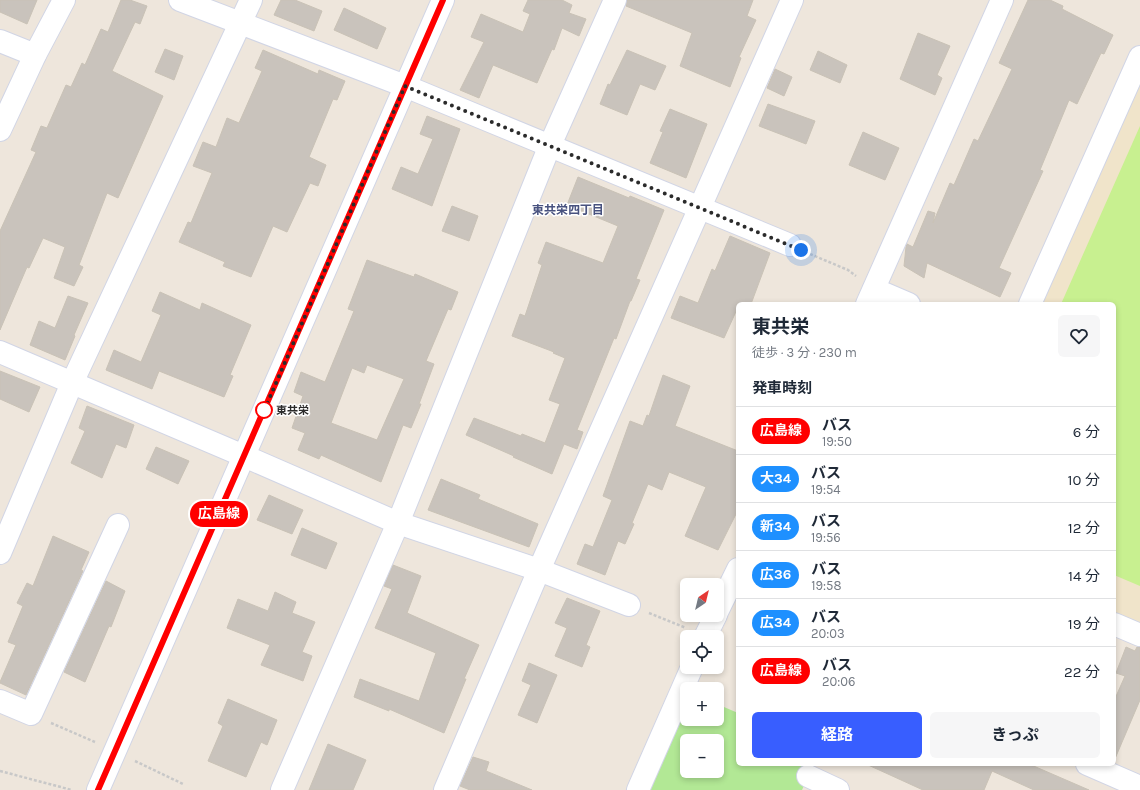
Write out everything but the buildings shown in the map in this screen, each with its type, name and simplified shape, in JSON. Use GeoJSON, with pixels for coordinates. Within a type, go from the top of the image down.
{"type":"FeatureCollection","features":[{"type":"Feature","properties":{"kind":"street"},"geometry":{"type":"LineString","coordinates":[[0,130],[35,55],[64,0]]}},
{"type":"Feature","properties":{"kind":"street"},"geometry":{"type":"LineString","coordinates":[[180,0],[405,86],[790,245]]}},
{"type":"Feature","properties":{"kind":"street"},"geometry":{"type":"LineString","coordinates":[[0,554],[72,383],[251,0]]}},
{"type":"Feature","properties":{"kind":"street"},"geometry":{"type":"LineString","coordinates":[[98,790],[443,0]]}},
{"type":"Feature","properties":{"kind":"street"},"geometry":{"type":"LineString","coordinates":[[282,790],[398,523],[550,145],[615,0]]}},
{"type":"Feature","properties":{"kind":"street"},"geometry":{"type":"LineString","coordinates":[[445,790],[699,208],[792,0]]}},
{"type":"Feature","properties":{"kind":"street"},"geometry":{"type":"LineString","coordinates":[[900,302],[871,296],[1002,0]]}},
{"type":"Feature","properties":{"kind":"street"},"geometry":{"type":"LineString","coordinates":[[0,41],[35,55]]}},
{"type":"Feature","properties":{"kind":"street"},"geometry":{"type":"LineString","coordinates":[[1031,302],[1140,57]]}},
{"type":"Feature","properties":{"kind":"street"},"geometry":{"type":"LineString","coordinates":[[0,352],[398,523],[540,570],[628,605]]}},
{"type":"Feature","properties":{"kind":"street"},"geometry":{"type":"LineString","coordinates":[[0,701],[31,714],[118,525]]}},
{"type":"Feature","properties":{"kind":"street"},"geometry":{"type":"LineString","coordinates":[[724,598],[736,573]]}},
{"type":"Feature","properties":{"kind":"street"},"geometry":{"type":"LineString","coordinates":[[1116,625],[1140,635]]}},
{"type":"Feature","properties":{"kind":"street"},"geometry":{"type":"LineString","coordinates":[[638,790],[689,674]]}},
{"type":"Feature","properties":{"kind":"street"},"geometry":{"type":"LineString","coordinates":[[1092,766],[1140,787]]}},
{"type":"Feature","properties":{"kind":"street"},"geometry":{"type":"LineString","coordinates":[[808,777],[838,790]]}},
{"type":"Feature","properties":{"kind":"path"},"geometry":{"type":"LineString","coordinates":[[790,245],[848,270],[871,296]]}},
{"type":"Feature","properties":{"kind":"path"},"geometry":{"type":"LineString","coordinates":[[628,605],[688,630]]}},
{"type":"Feature","properties":{"kind":"path"},"geometry":{"type":"LineString","coordinates":[[31,714],[115,750],[183,784]]}},
{"type":"Feature","properties":{"kind":"path"},"geometry":{"type":"LineString","coordinates":[[0,771],[72,790]]}},
{"type":"Feature","properties":{"kind":"shaded area"},"geometry":{"type":"Polygon","coordinates":[[[1140,63],[1140,635],[1116,625],[1116,302],[1034,302],[1140,63]]]}},
{"type":"Feature","properties":{"kind":"green space"},"geometry":{"type":"Polygon","coordinates":[[[1140,126],[1140,586],[1116,576],[1116,302],[1062,302],[1140,126]]]}},
{"type":"Feature","properties":{"kind":"green space"},"geometry":{"type":"Polygon","coordinates":[[[680,705],[680,726],[724,726],[724,707],[736,712],[736,766],[813,766],[802,790],[638,790],[680,705]]]}},
{"type":"Feature","properties":{"kind":"bus line","name":"広島線"},"geometry":{"type":"LineString","coordinates":[[98,790],[443,0]]}},
{"type":"Feature","properties":{"kind":"place","name":"東共栄"},"geometry":{"type":"Point","coordinates":[264,410]}},
{"type":"Feature","properties":{"kind":"district","name":"東共栄四丁目"},"geometry":{"type":"Point","coordinates":[568,210]}},
{"type":"Feature","properties":{"kind":"route"},"geometry":{"type":"LineString","coordinates":[[264,410],[263,413],[405,86],[801,250]]}}]}
